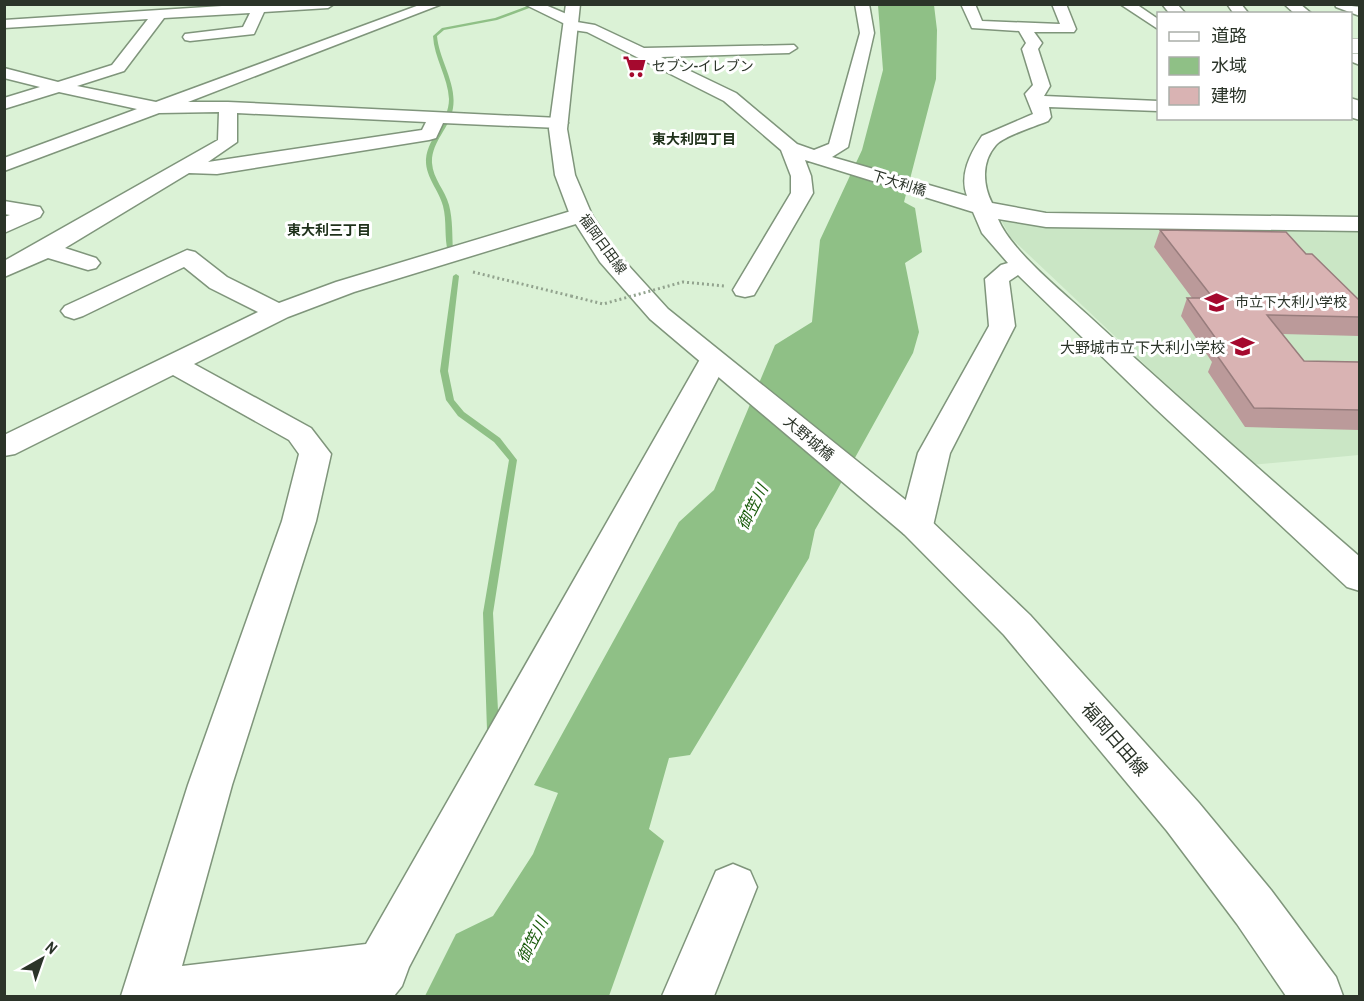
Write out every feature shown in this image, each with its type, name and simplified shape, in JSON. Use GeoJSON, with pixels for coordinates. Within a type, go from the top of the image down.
{"type":"FeatureCollection","features":[{"type":"Feature","properties":{"kind":"main road"},"geometry":{"type":"LineString","coordinates":[[55,36],[66,20],[94,4]]}},
{"type":"Feature","properties":{"kind":"main road"},"geometry":{"type":"LineString","coordinates":[[4,24],[224,8],[328,4]]}},
{"type":"Feature","properties":{"kind":"main road"},"geometry":{"type":"LineString","coordinates":[[4,165],[436,4]]}},
{"type":"Feature","properties":{"kind":"main road"},"geometry":{"type":"LineString","coordinates":[[821,159],[838,147],[867,33],[862,4]]}},
{"type":"Feature","properties":{"kind":"main road"},"geometry":{"type":"LineString","coordinates":[[968,4],[977,25],[1069,29],[1059,4]]}},
{"type":"Feature","properties":{"kind":"main road"},"geometry":{"type":"LineString","coordinates":[[1126,4],[1157,24]]}},
{"type":"Feature","properties":{"kind":"main road"},"geometry":{"type":"LineString","coordinates":[[1341,4],[1359,12]]}},
{"type":"Feature","properties":{"kind":"main road"},"geometry":{"type":"LineString","coordinates":[[532,5],[572,17],[730,97],[790,148],[801,176],[802,193],[734,288]]}},
{"type":"Feature","properties":{"kind":"main road"},"geometry":{"type":"LineString","coordinates":[[190,37],[249,32],[260,8]]}},
{"type":"Feature","properties":{"kind":"main road"},"geometry":{"type":"LineString","coordinates":[[4,104],[118,68],[160,14]]}},
{"type":"Feature","properties":{"kind":"main road","name":"福岡日田線"},"geometry":{"type":"LineString","coordinates":[[572,17],[560,123],[565,175],[581,215],[608,256],[659,314],[721,366]]}},
{"type":"Feature","properties":{"kind":"main road"},"geometry":{"type":"LineString","coordinates":[[13,38],[29,22]]}},
{"type":"Feature","properties":{"kind":"main road"},"geometry":{"type":"LineString","coordinates":[[1023,27],[1032,37],[1034,43],[1030,49],[1041,76],[1042,86],[1034,94],[1042,117],[988,140],[976,164],[974,187],[976,206],[993,233],[1023,266],[1165,402],[1359,578]]}},
{"type":"Feature","properties":{"kind":"main road"},"geometry":{"type":"LineString","coordinates":[[642,53],[789,48]]}},
{"type":"Feature","properties":{"kind":"main road"},"geometry":{"type":"LineString","coordinates":[[4,73],[86,94],[158,108],[228,107],[560,123]]}},
{"type":"Feature","properties":{"kind":"main road"},"geometry":{"type":"LineString","coordinates":[[181,82],[234,79]]}},
{"type":"Feature","properties":{"kind":"main road"},"geometry":{"type":"LineString","coordinates":[[86,94],[118,83]]}},
{"type":"Feature","properties":{"kind":"main road"},"geometry":{"type":"LineString","coordinates":[[1037,101],[1157,106]]}},
{"type":"Feature","properties":{"kind":"main road"},"geometry":{"type":"LineString","coordinates":[[4,270],[26,261],[227,142],[228,107]]}},
{"type":"Feature","properties":{"kind":"main road"},"geometry":{"type":"LineString","coordinates":[[187,167],[217,168],[429,134],[444,119]]}},
{"type":"Feature","properties":{"kind":"main road","name":"下大利橋"},"geometry":{"type":"LineString","coordinates":[[790,148],[1004,214],[1046,220],[1359,224]]}},
{"type":"Feature","properties":{"kind":"main road"},"geometry":{"type":"LineString","coordinates":[[4,207],[32,212],[4,226]]}},
{"type":"Feature","properties":{"kind":"main road"},"geometry":{"type":"LineString","coordinates":[[4,447],[279,312],[345,287],[581,215]]}},
{"type":"Feature","properties":{"kind":"main road"},"geometry":{"type":"LineString","coordinates":[[46,249],[88,263]]}},
{"type":"Feature","properties":{"kind":"main road"},"geometry":{"type":"LineString","coordinates":[[74,311],[187,257],[204,274],[229,290],[279,312]]}},
{"type":"Feature","properties":{"kind":"main road"},"geometry":{"type":"LineString","coordinates":[[902,515],[933,453],[992,350],[1002,326],[997,279],[1009,270],[1023,266]]}},
{"type":"Feature","properties":{"kind":"main road"},"geometry":{"type":"LineString","coordinates":[[175,365],[300,434],[315,454],[299,521],[210,785],[147,996],[375,982],[721,366]]}},
{"type":"Feature","properties":{"kind":"main road","name":"大野城橋"},"geometry":{"type":"LineString","coordinates":[[721,366],[902,515]]}},
{"type":"Feature","properties":{"kind":"main road","name":"福岡日田線"},"geometry":{"type":"LineString","coordinates":[[902,515],[1017,625],[1182,817],[1254,907],[1317,996]]}},
{"type":"Feature","properties":{"kind":"main road"},"geometry":{"type":"LineString","coordinates":[[688,996],[733,887]]}},
{"type":"Feature","properties":{"kind":"path"},"geometry":{"type":"LineString","coordinates":[[441,259],[458,269],[603,303],[682,282],[734,288]]}},
{"type":"Feature","properties":{"kind":"shaded area","name":"大野城市立下大利小学校"},"geometry":{"type":"Polygon","coordinates":[[[1009,219],[1359,229],[1359,455],[1251,465],[1011,238],[1002,222],[1009,219]]]}},
{"type":"Feature","properties":{"kind":"water","name":"御笠川"},"geometry":{"type":"Polygon","coordinates":[[[878,5],[934,5],[937,30],[936,79],[904,202],[915,208],[922,252],[905,263],[919,332],[913,353],[815,530],[809,558],[690,755],[669,758],[649,829],[664,841],[609,996],[425,996],[456,934],[493,916],[533,854],[558,793],[534,785],[679,522],[714,490],[775,345],[812,322],[820,240],[862,150],[883,70],[878,5]]]}},
{"type":"Feature","properties":{"kind":"building"},"geometry":{"type":"Polygon","coordinates":[[[1160,230],[1286,232],[1306,254],[1312,254],[1359,300],[1359,317],[1267,315],[1304,361],[1359,362],[1359,410],[1254,408],[1216,354],[1227,354],[1187,298],[1213,298],[1160,230]]]}},
{"type":"Feature","properties":{"kind":"waterway"},"geometry":{"type":"LineString","coordinates":[[450,251],[446,205],[432,177],[429,165],[431,150],[445,123],[451,98],[437,52],[435,36],[443,29],[496,19],[538,4]]}},
{"type":"Feature","properties":{"kind":"waterway"},"geometry":{"type":"LineString","coordinates":[[456,276],[444,371],[450,400],[461,414],[497,440],[513,460],[488,613],[493,730]]}},
{"type":"Feature","properties":{"kind":"place","name":"セブン-イレブン"},"geometry":{"type":"Point","coordinates":[634,66]}},
{"type":"Feature","properties":{"kind":"place","name":"市立下大利小学校"},"geometry":{"type":"Point","coordinates":[1217,302]}},
{"type":"Feature","properties":{"kind":"place","name":"大野城市立下大利小学校"},"geometry":{"type":"Point","coordinates":[1243,347]}},
{"type":"Feature","properties":{"kind":"district","name":"東大利四丁目"},"geometry":{"type":"Point","coordinates":[694,139]}},
{"type":"Feature","properties":{"kind":"district","name":"東大利三丁目"},"geometry":{"type":"Point","coordinates":[329,230]}}]}
